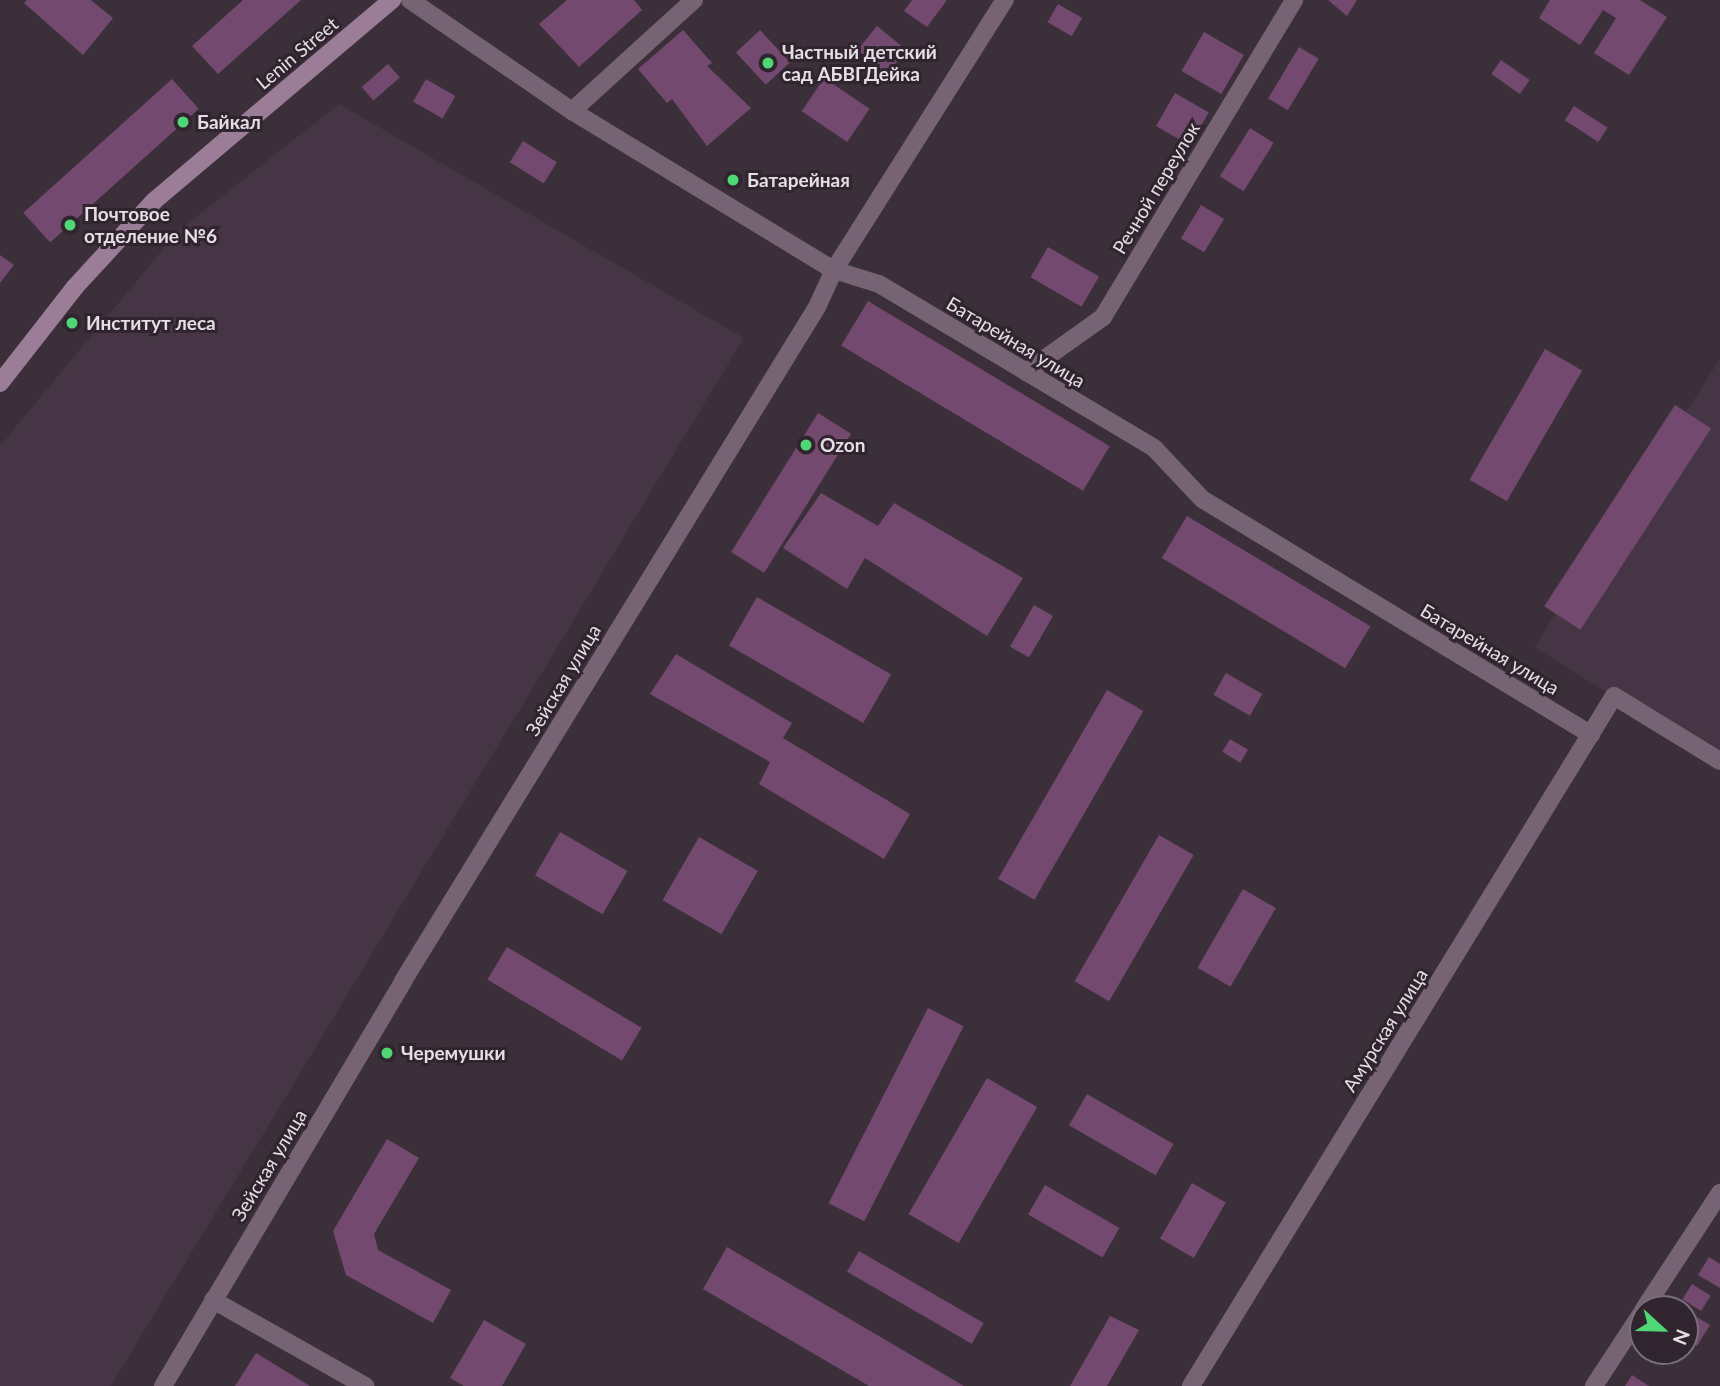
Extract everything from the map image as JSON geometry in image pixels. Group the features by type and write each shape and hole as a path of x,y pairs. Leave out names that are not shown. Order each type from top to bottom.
{"main road":[{"name":"Lenin Street","path":"0,383 75,287 154,201 392,0"}],"street":[{"name":"Батарейная улица","path":"410,0 572,111 834,270 879,284 1154,449 1202,499 1591,735"},
{"path":"572,111 694,0"},
{"name":"Зейская улица","path":"163,1386 817,307 834,270 1005,0"},
{"name":"Речной переулок","path":"1026,372 1103,317 1294,0"},
{"name":"Амурская улица","path":"1191,1386 1614,696 1720,761"},
{"path":"1654,1295 1720,1193"},
{"path":"213,1300 365,1386"},
{"path":"1594,1386 1629,1333"}],"shaded area":[{"path":"339,104 744,338 111,1386 0,1386 0,446 178,231"},
{"path":"1720,359 1720,763 1534,647"}],"building":[{"path":"27,0 91,0 113,18 83,55 24,3"},
{"path":"243,0 301,0 218,74 192,46"},
{"path":"567,0 634,0 642,10 579,67 539,24"},
{"path":"912,0 947,0 927,27 904,11"},
{"path":"1328,0 1357,0 1347,16"},
{"path":"1550,0 1640,0 1667,17 1629,75 1594,53 1616,18 1603,10 1580,45 1539,18"},
{"path":"1058,4 1082,18 1072,36 1048,22"},
{"path":"877,26 907,50 887,74 857,50"},
{"path":"683,30 712,63 707,66 751,108 707,146 672,99 667,103 638,69"},
{"path":"760,30 790,62 766,85 736,53"},
{"path":"1204,32 1244,55 1221,94 1182,71"},
{"path":"1299,47 1319,59 1288,110 1268,98"},
{"path":"1501,60 1530,80 1520,94 1491,74"},
{"path":"388,64 400,78 373,101 362,87"},
{"path":"824,78 870,109 847,142 802,111"},
{"path":"172,79 199,109 50,243 23,213"},
{"path":"426,79 455,96 442,119 413,102"},
{"path":"1175,93 1209,112 1190,145 1156,126"},
{"path":"1574,106 1608,128 1598,142 1565,120"},
{"path":"1250,128 1274,143 1244,191 1220,176"},
{"path":"523,141 557,162 544,183 510,162"},
{"path":"1201,205 1224,219 1204,252 1181,238"},
{"path":"1048,247 1099,276 1082,307 1030,277"},
{"path":"0,255 14,265 0,283"},
{"path":"868,301 1110,446 1083,491 841,346"},
{"path":"1545,349 1582,370 1507,501 1470,480"},
{"path":"1675,405 1711,428 1580,630 1544,606"},
{"path":"818,413 851,434 764,573 731,552"},
{"path":"821,493 878,526 894,503 1023,578 987,636 865,558 847,589 783,548"},
{"path":"1187,516 1370,626 1345,668 1162,558"},
{"path":"757,597 891,674 863,723 729,645"},
{"path":"1034,605 1053,616 1029,658 1010,647"},
{"path":"676,654 792,723 783,738 910,814 884,859 759,784 770,762 650,694"},
{"path":"1226,673 1262,694 1250,716 1214,695"},
{"path":"1107,690 1143,711 1034,900 998,879"},
{"path":"1230,739 1248,750 1240,763 1222,752"},
{"path":"560,832 628,871 603,914 535,875"},
{"path":"1159,835 1194,855 1109,1001 1074,981"},
{"path":"699,837 758,871 721,934 662,900"},
{"path":"1243,889 1276,908 1230,987 1198,968"},
{"path":"507,947 642,1028 622,1060 487,980"},
{"path":"928,1008 964,1026 864,1221 829,1203"},
{"path":"987,1078 1037,1107 959,1243 908,1214"},
{"path":"1087,1094 1174,1144 1156,1175 1069,1125"},
{"path":"387,1139 419,1158 374,1234 378,1250 451,1290 433,1323 346,1275 333,1231"},
{"path":"1192,1183 1226,1202 1194,1258 1160,1238"},
{"path":"1045,1185 1119,1228 1102,1257 1028,1214"},
{"path":"727,1247 964,1386 869,1386 703,1289"},
{"path":"859,1251 984,1323 972,1344 847,1272"},
{"path":"1709,1257 1720,1264 1720,1288 1698,1275"},
{"path":"1692,1284 1711,1296 1701,1311 1699,1295 1685,1295"},
{"path":"1110,1316 1139,1330 1107,1386 1070,1386"},
{"path":"1699,1318 1710,1325 1699,1343"},
{"path":"484,1320 526,1344 502,1386 464,1386 450,1378"},
{"path":"256,1353 310,1386 235,1386"},
{"path":"1632,1375 1649,1386 1625,1386"}],"place":[{"name":"Частный детский сад АБВГДейка","path":"768,63"},
{"name":"Байкал","path":"183,122"},
{"name":"Батарейная","path":"733,180"},
{"name":"Почтовое отделение №6","path":"70,225"},
{"name":"Институт леса","path":"72,323"},
{"name":"Ozon","path":"806,445"},
{"name":"Черемушки","path":"387,1053"}]}
